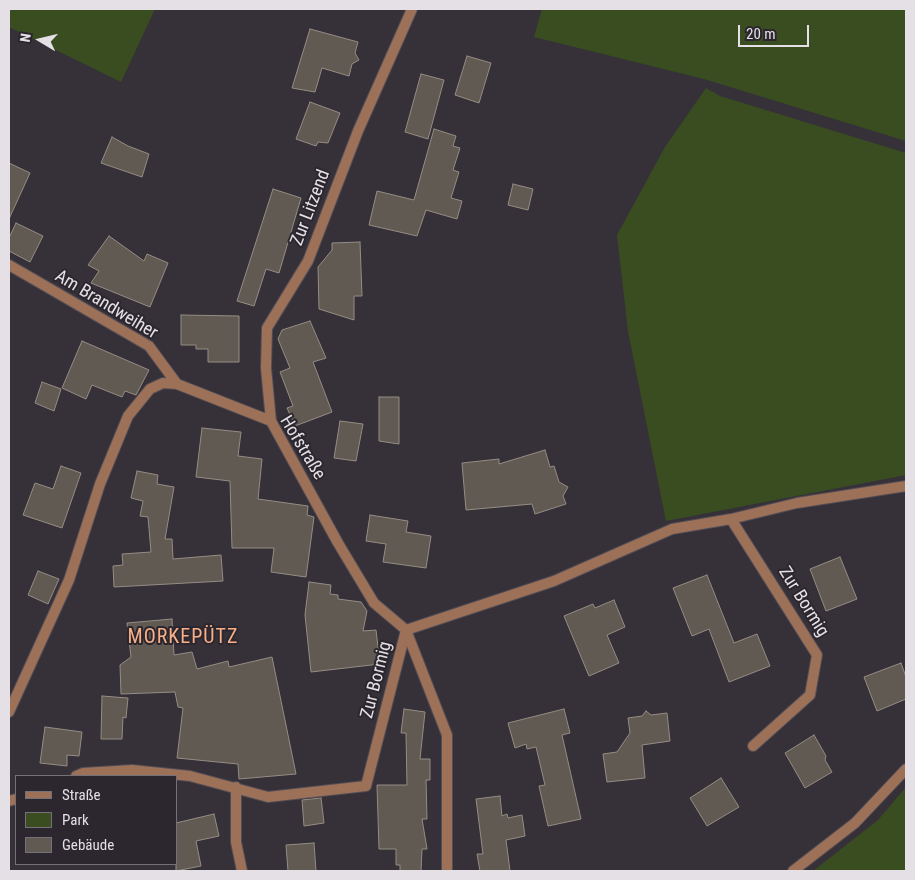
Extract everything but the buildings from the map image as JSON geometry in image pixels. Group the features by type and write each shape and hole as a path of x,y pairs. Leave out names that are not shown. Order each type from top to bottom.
{"street":[{"name":"Zur Litzend","path":"270,421 266,368 268,328 308,261 358,131 412,9"},
{"name":"Am Brandweiher","path":"9,265 149,346 177,384"},
{"path":"9,712 69,580 100,484 128,416 150,389 163,383 177,384"},
{"name":"Hofstraße","path":"177,384 270,421 374,603 406,630 447,735 447,871"},
{"name":"Zur Bormig","path":"79,775 132,770 190,776 268,797 366,786 406,630 554,581 672,529 731,519 797,503 906,486"},
{"name":"Zur Bormig","path":"731,519 817,655 810,695 753,746"},
{"path":"793,871 855,823 906,769"},
{"path":"236,787 236,842 242,871"}],"green space":[{"path":"9,9 155,9 121,82 9,27"},
{"path":"542,9 906,9 906,141 704,79 534,37"},
{"path":"706,88 720,96 906,153 906,475 666,521 628,331 617,235 665,147"},
{"path":"906,787 906,871 813,871 878,820"}],"district":[{"name":"MORKEPÜTZ","path":"183,638"}]}
